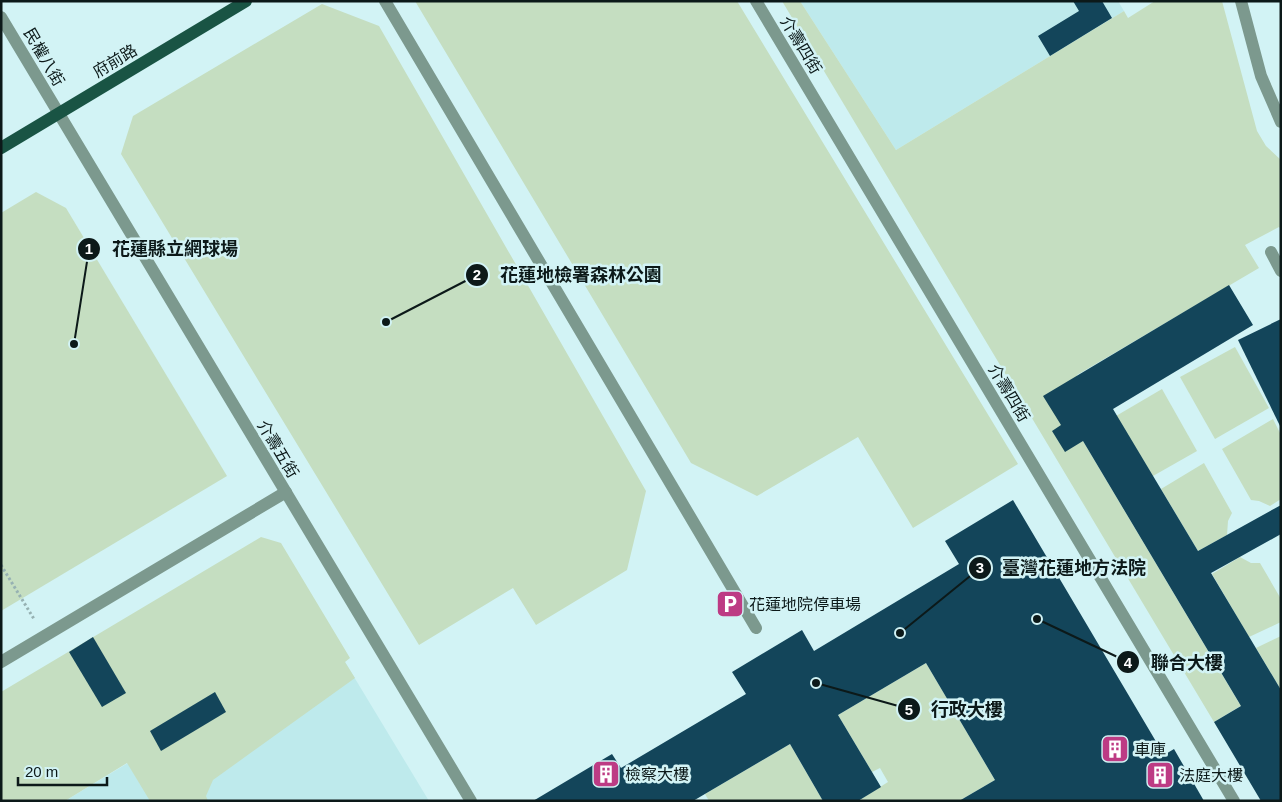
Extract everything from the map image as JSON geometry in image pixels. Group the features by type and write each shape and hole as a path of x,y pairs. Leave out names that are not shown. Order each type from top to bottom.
{"main road":[{"name":"府前路","path":"1,148 246,1"}],"street":[{"path":"386,1 756,628"},
{"name":"介壽四街","path":"756,1 1234,801"},
{"path":"1241,1 1261,76 1281,122"},
{"name":"民權八街","path":"1,17 58,114"},
{"name":"介壽五街","path":"58,114 471,801"},
{"path":"1271,252 1281,271"},
{"path":"1,662 286,492"}],"path":[{"path":"1,565 45,636"}],"shaded area":[{"path":"800,1 1118,1 1124,11 896,150"},
{"path":"345,662 429,801 65,801 128,763 140,784"}],"green space":[{"path":"415,1 737,1 1018,464 913,528 858,437 757,496 691,463"},
{"path":"782,1 800,1 896,150 1124,11 1128,18 1155,1 1222,1 1257,131 1266,146 1281,160 1281,229 1279,227 1245,245 1259,268 1077,375 1083,441 1239,703 1267,690 1214,722"},
{"path":"322,4 379,26 646,491 627,570 536,625 513,588 419,645 121,154 133,116"},
{"path":"36,192 66,208 227,476 1,611 1,213"},
{"path":"1235,347 1269,408 1215,439 1180,377"},
{"path":"1162,389 1197,451 1153,476 1116,416"},
{"path":"1273,419 1281,435 1281,499 1270,506 1251,500 1222,449"},
{"path":"1204,463 1232,513 1228,521 1227,535 1198,551 1161,489"},
{"path":"261,537 281,543 350,658 345,662 355,678 213,780 206,796 208,801 150,801 127,763 65,801 1,801 1,692"},
{"path":"1240,557 1251,563 1260,563 1281,599 1281,622 1249,637 1212,574"},
{"path":"1281,636 1281,690 1256,648"},
{"path":"926,663 995,780 959,801 858,801 888,782 880,768 872,772 838,715"},
{"path":"790,744 823,801 709,801 705,794"}],"building":[{"path":"1073,1 1102,1 1112,18 1050,56 1038,36 1079,11"},
{"path":"1229,285 1253,325 1113,409 1198,551 1281,505 1281,534 1211,573 1281,690 1281,801 1261,801 1214,722 1241,706 1083,441 1065,452 1052,431 1061,425 1043,396"},
{"path":"1281,319 1281,428 1238,340"},
{"path":"1013,500 1164,755 1174,749 1204,801 959,801 995,780 926,663 838,715 881,787 858,801 823,801 790,744 693,801 533,801 612,754 621,768 746,694 732,672 802,630 814,651 959,564 945,541"},
{"path":"93,637 126,693 102,707 69,652"},
{"path":"215,692 226,712 161,751 150,731"}],"place":[{"name":"花蓮地檢署森林公園","path":"386,322"},
{"name":"花蓮縣立網球場","path":"74,344"},
{"name":"花蓮地院停車場","path":"730,604"},
{"name":"聯合大樓","path":"1037,619"},
{"name":"臺灣花蓮地方法院","path":"900,633"},
{"name":"行政大樓","path":"816,683"},
{"name":"車庫","path":"1115,749"},
{"name":"檢察大樓","path":"606,774"},
{"name":"法庭大樓","path":"1160,775"}]}
